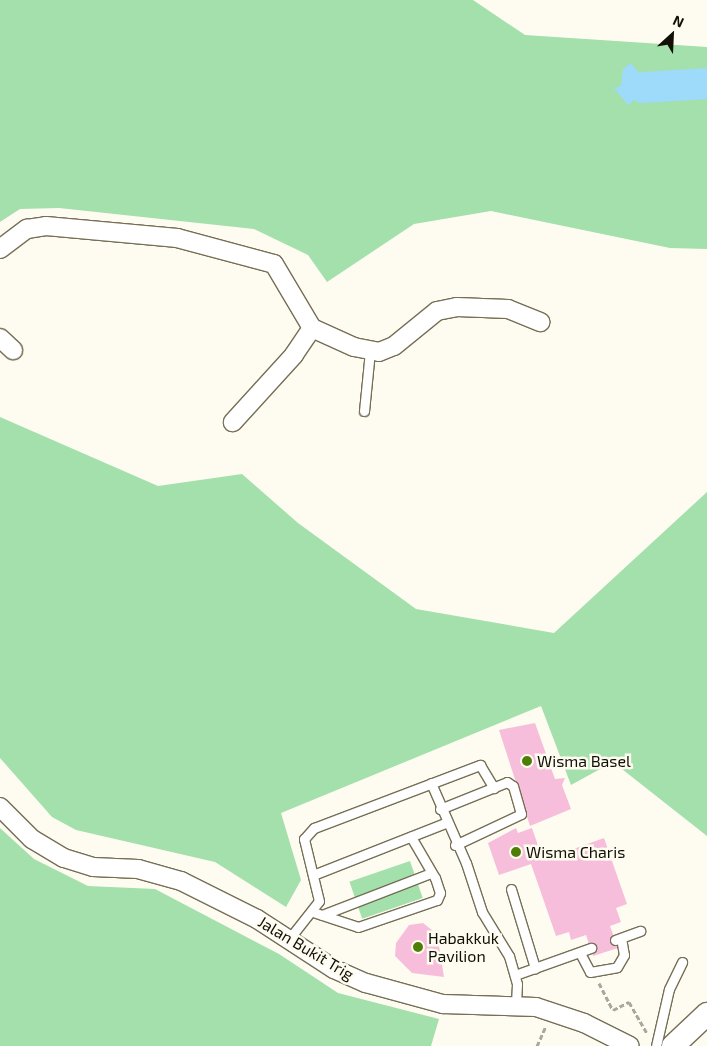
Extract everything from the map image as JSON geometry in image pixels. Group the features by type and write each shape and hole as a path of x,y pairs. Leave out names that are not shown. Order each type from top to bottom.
{"street":[{"path":"0,249 28,230 46,226 177,238 228,249 274,264 312,328 370,351 394,346 420,320 457,307 508,310 541,322"},
{"path":"233,422 294,355 312,328"},
{"path":"0,338 13,350"},
{"name":"Jalan Bukit Trig","path":"0,807 32,839 64,858 93,867 138,869 181,881 289,939 334,969 424,1000 516,1006 560,1014 630,1046"},
{"path":"673,1046 707,1014"}],"lane":[{"path":"364,411 370,351"},
{"path":"317,913 320,891 306,852 308,833 480,765 494,788"},
{"path":"440,809 511,783 521,814 455,845"},
{"path":"431,784 445,823 515,975 516,1006"},
{"path":"314,875 445,823"},
{"path":"317,913 366,926 437,900 440,893 432,873 411,837"},
{"path":"289,939 317,913 432,873"},
{"path":"510,889 535,968"},
{"path":"580,953 586,968 595,973 621,965 624,956 618,939 640,931"},
{"path":"515,975 591,948"},
{"path":"656,1046 669,989 682,962"}],"path":[{"path":"595,973 613,1010 629,1002 640,1022"}],"green space":[{"path":"0,0 473,0 525,35 707,47 707,249 670,248 491,211 414,224 327,282 308,255 254,229 59,208 20,209 0,222"},
{"path":"0,417 158,486 242,474 298,523 416,609 554,633 707,492 707,836 613,762 571,785 541,706 281,813 301,880 286,907 215,862 76,830 52,817 0,758"},
{"path":"0,828 34,859 88,886 155,889 279,954 338,993 439,1019 431,1046 0,1046"},
{"path":"410,861 423,898 362,919 349,882"}],"water":[{"path":"631,63 644,80 640,95 628,105 614,88 621,86 623,69"}],"building":[{"name":"Wisma Basel","path":"535,723 555,779 565,778 562,785 571,809 530,826 499,730"},
{"path":"516,828 518,833 532,828 543,860 604,838 627,904 616,908 621,922 610,926 618,948 593,956 586,935 571,940 569,932 556,936 531,864 499,875 488,843"},
{"name":"Habakkuk Pavilion","path":"423,923 437,934 444,977 412,973 395,956 396,943 409,925"}],"waterway":[{"path":"643,87 707,83"}],"place":[{"name":"Wisma Basel","path":"527,761"},
{"name":"Wisma Charis","path":"516,852"},
{"name":"Habakkuk Pavilion","path":"418,947"}]}
